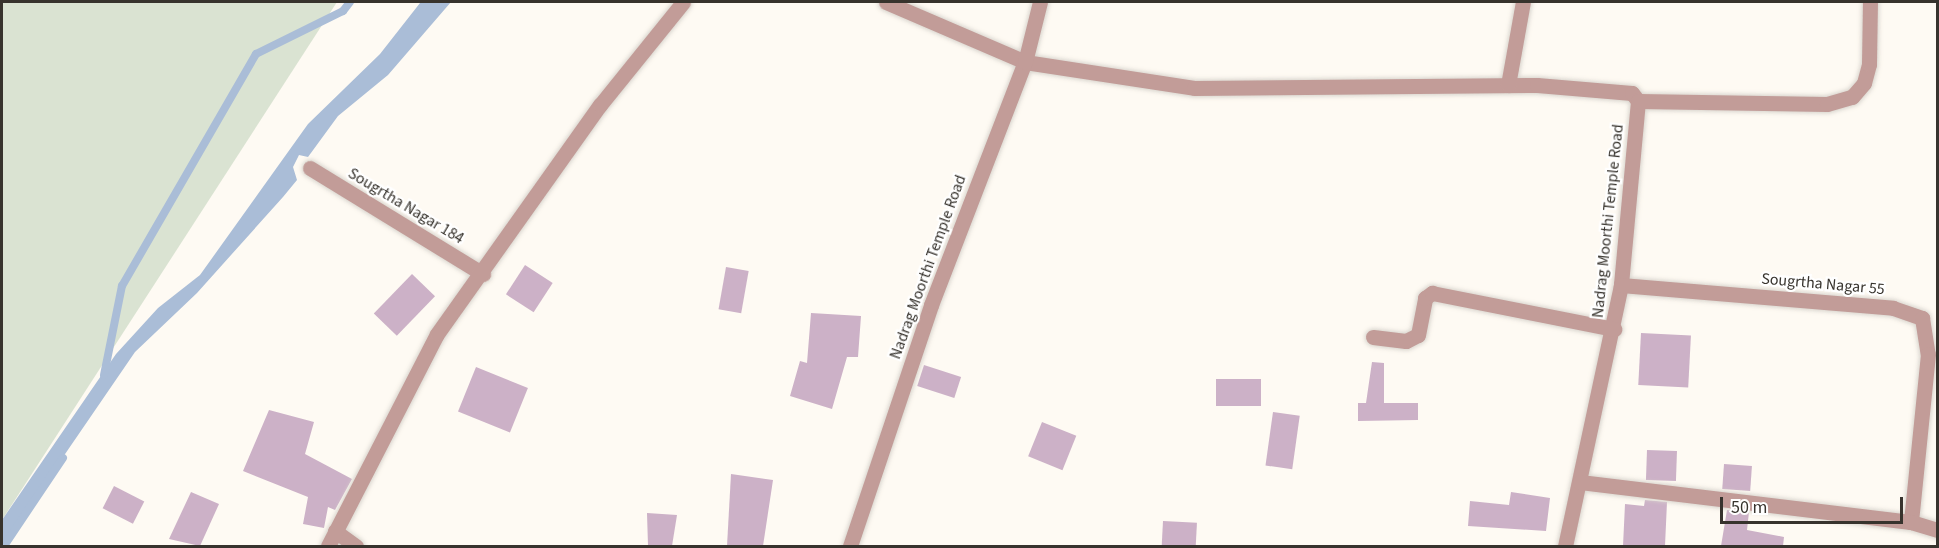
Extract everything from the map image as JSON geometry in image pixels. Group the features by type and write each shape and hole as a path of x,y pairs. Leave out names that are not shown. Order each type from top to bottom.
{"street":[{"path":"328,546 437,334 483,274 600,105 683,2"},
{"path":"886,2 1025,62 1194,88 1508,85 1590,87 1632,93 1638,101 1827,104 1852,97 1864,83 1869,64 1870,2"},
{"name":"Nadrag Moorthi Temple Road","path":"850,546 931,305 1025,62 1040,2"},
{"path":"1508,85 1523,2"},
{"name":"Nadrag Moorthi Temple Road","path":"1565,546 1614,329 1621,285 1638,101"},
{"name":"Sougrtha Nagar 184","path":"310,168 483,274"},
{"name":"Sougrtha Nagar 55","path":"1621,285 1893,308 1922,318 1928,354 1911,522"},
{"path":"1373,337 1406,341 1418,335 1425,298 1431,293 1614,329"},
{"path":"1580,482 1911,522 1938,530"},
{"path":"335,531 356,546"}],"green space":[{"path":"2,2 337,2 2,520"}],"water":[{"path":"451,2 388,75 338,116 308,157 299,155 293,167 297,180 283,197 197,293 135,352 2,546 2,520 116,354 158,308 200,275 308,124 380,54 420,3"}],"building":[{"path":"525,265 553,283 534,312 506,294"},
{"path":"726,267 749,271 741,313 719,309"},
{"path":"412,274 435,296 397,336 374,314"},
{"path":"811,313 861,316 858,357 847,357 832,409 790,396 800,361 807,363"},
{"path":"1641,333 1691,336 1688,388 1638,385"},
{"path":"1372,362 1384,363 1384,403 1418,403 1418,420 1358,421 1358,403 1366,403"},
{"path":"924,365 961,377 954,398 917,386"},
{"path":"476,367 528,388 510,432 458,412"},
{"path":"1216,379 1261,379 1261,406 1216,406"},
{"path":"269,410 314,422 305,454 352,479 335,510 328,507 324,528 303,524 308,497 243,471"},
{"path":"1273,412 1300,416 1292,469 1265,465"},
{"path":"1042,422 1076,436 1062,470 1028,456"},
{"path":"1647,450 1677,451 1676,481 1646,480"},
{"path":"1724,464 1752,466 1750,491 1722,489"},
{"path":"731,474 773,480 763,546 727,546"},
{"path":"114,486 144,501 133,524 103,508"},
{"path":"191,492 219,504 200,546 169,539"},
{"path":"1511,492 1550,498 1546,531 1468,526 1470,501 1509,505"},
{"path":"1645,500 1667,502 1665,546 1623,546 1625,504 1644,506"},
{"path":"1727,510 1749,512 1747,530 1784,537 1783,546 1721,546"},
{"path":"647,513 677,515 672,546 648,546"},
{"path":"1163,521 1197,523 1196,546 1162,546"}],"waterway":[{"path":"104,375 122,286 256,54 343,11 350,2"},
{"path":"4,546 63,458"}]}
